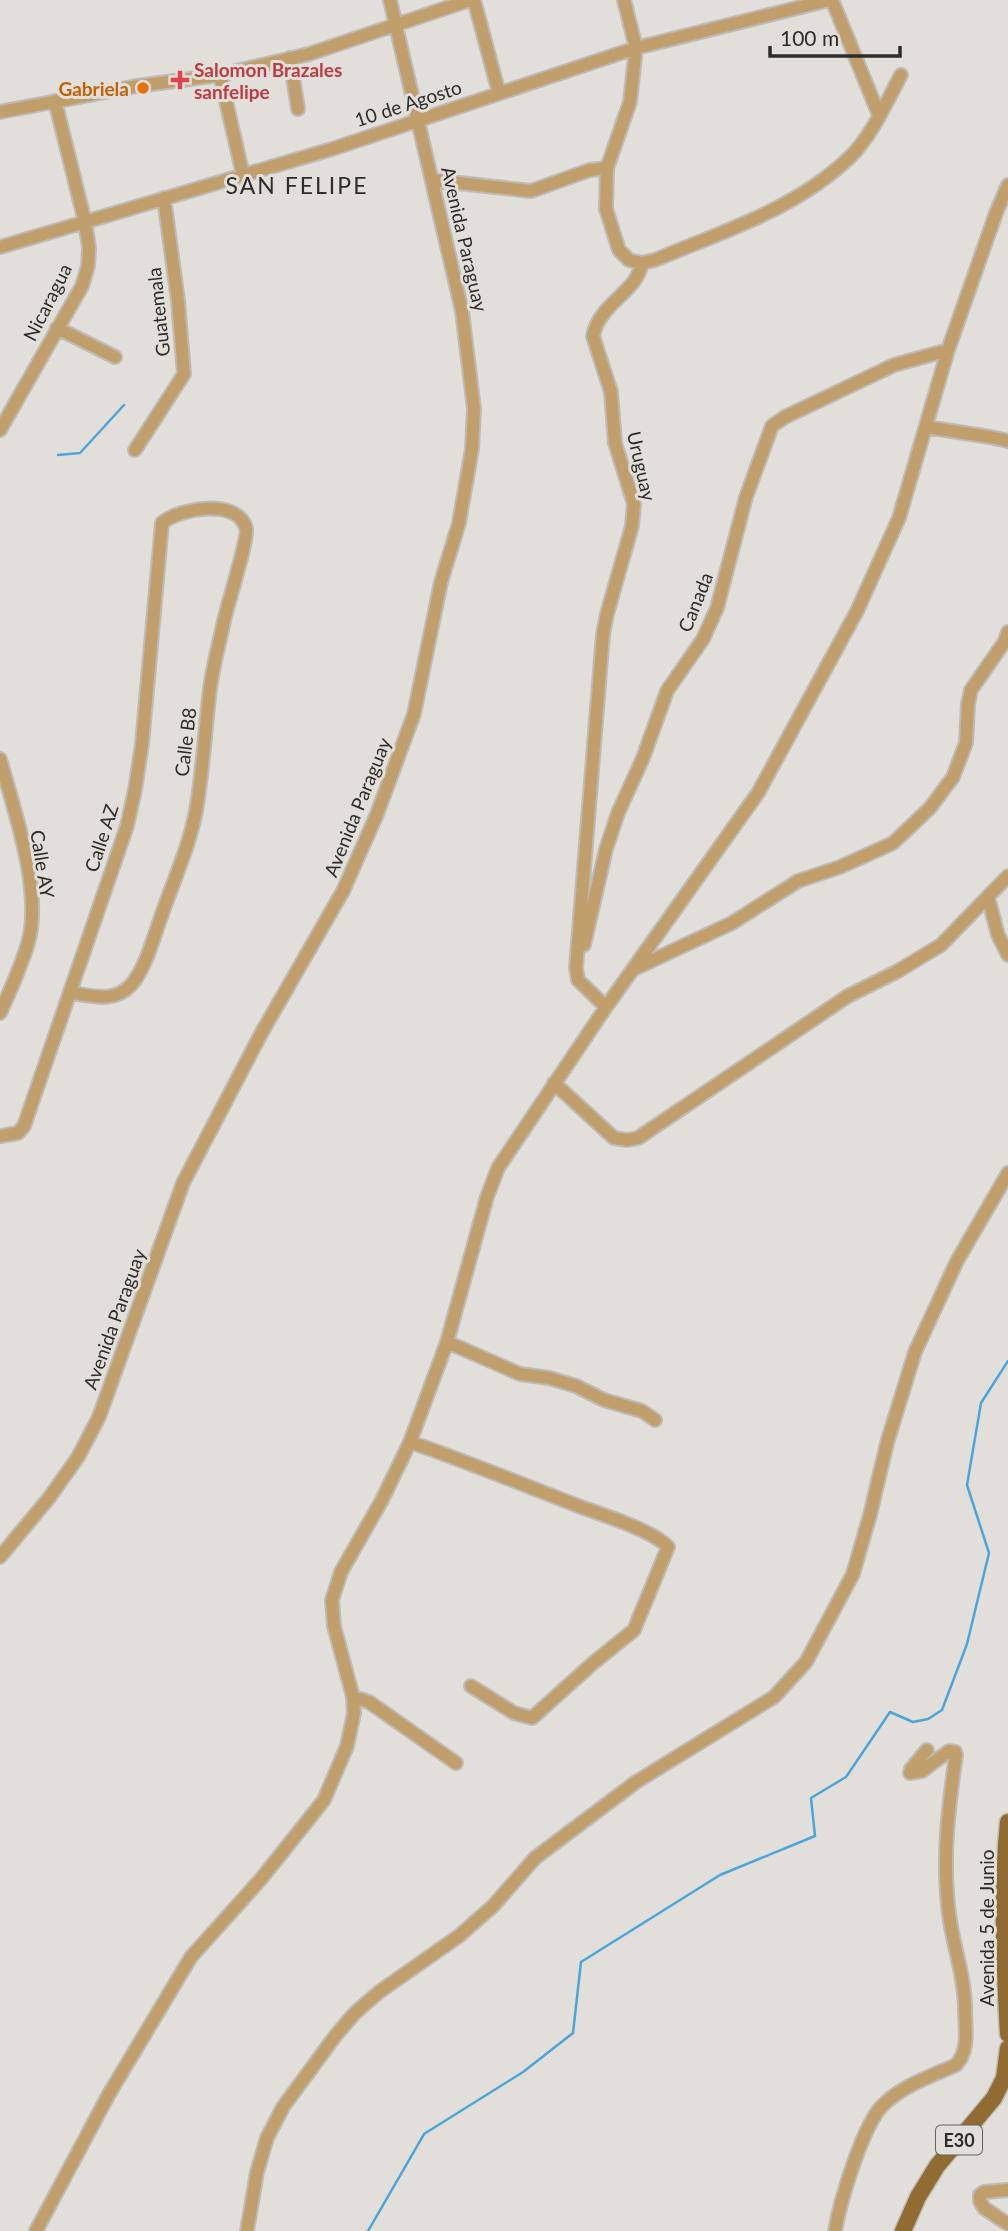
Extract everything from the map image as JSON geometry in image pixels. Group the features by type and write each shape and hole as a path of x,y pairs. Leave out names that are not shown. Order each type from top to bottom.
{"main road":[{"name":"Avenida 5 de Junio","path":"1008,1822 1004,1858 1003,1925 1008,2034"},
{"name":"E30","path":"903,2231 918,2197 937,2166 1006,2082 1008,2048"}],"street":[{"name":"Avenida Paraguay","path":"0,1558 49,1498 78,1457 99,1417 183,1183 262,1032 343,891 377,814 414,714 442,582 459,523 472,449 474,409 462,312 390,0"},
{"path":"0,112 137,86 220,75 290,58 472,0 499,93"},
{"path":"624,0 636,48 630,102 607,168 606,209 619,250 629,260 642,263 655,260 786,205 851,156 880,115 901,75"},
{"path":"831,0 880,115"},
{"name":"10 de Agosto","path":"0,247 419,121 636,48 831,0"},
{"path":"290,58 298,109"},
{"path":"220,75 243,175"},
{"name":"Nicaragua","path":"0,430 82,286 88,266 89,248 85,222 55,101"},
{"path":"432,180 531,191 590,170 607,168"},
{"path":"36,2231 109,2094 191,1957 261,1879 324,1800 349,1736 354,1713 354,1697 334,1626 332,1600 341,1572 382,1500 410,1442 447,1342 487,1197 498,1168 606,1007 758,793 850,624 899,518 948,350 1008,185"},
{"name":"Guatemala","path":"135,450 184,374 178,301 164,198"},
{"name":"Uruguay","path":"576,968 604,634 607,614 632,526 634,504 615,443 611,392 593,336 598,322 610,304 636,281 642,263"},
{"path":"57,328 115,357"},
{"name":"Canada","path":"576,968 588,929 610,832 643,758 665,695 703,639 717,608 746,497 772,426 785,416 894,365 948,350"},
{"path":"926,427 1008,442"},
{"name":"Calle B8","path":"72,993 111,998 119,995 138,976 159,923 195,811 211,685 233,583 247,537 246,528 240,519 228,512 201,508 168,517 162,523"},
{"name":"Calle AZ","path":"0,1136 18,1133 24,1126 72,993 127,826 142,744 162,523"},
{"path":"635,968 732,923 799,881 850,863 893,843 930,808 953,777 966,743 971,690 1005,641 1008,632"},
{"name":"Calle AY","path":"0,760 22,837 31,915 28,943 0,1013"},
{"path":"554,1083 614,1138 638,1138 848,996 898,971 941,945 1008,876"},
{"path":"988,897 998,935 1008,955"},
{"path":"576,968 578,980 606,1007"},
{"path":"247,2231 257,2172 267,2138 283,2107 355,2013 379,1992 459,1936 493,1906 535,1858 636,1782 774,1698 806,1662 853,1574 887,1443 915,1352 957,1261 1008,1173"},
{"path":"447,1342 508,1366 520,1374 549,1378 576,1386 604,1400 642,1411 654,1420"},
{"path":"410,1442 464,1460 630,1526 663,1541 668,1547 634,1630 532,1718 514,1713 471,1686"},
{"path":"354,1697 369,1702 456,1763"},
{"path":"835,2231 864,2134 881,2106 898,2093 956,2065 963,2058 965,2001 949,1916 945,1868 946,1828 956,1755 950,1751 922,1771 910,1773 926,1750"},
{"path":"1008,2190 984,2192 980,2201 984,2208 1008,2224"}],"waterway":[{"path":"58,455 80,453 124,405"},
{"path":"368,2231 424,2134 523,2072 573,2033 581,1962 720,1875 815,1836 811,1798 846,1777 890,1712 913,1722 928,1719 942,1710 967,1644 989,1553 967,1485 981,1403 1008,1361"}],"place":[{"name":"Salomon Brazales sanfelipe","path":"180,80"},
{"name":"Gabriela","path":"143,88"}],"district":[{"name":"SAN FELIPE","path":"297,185"}]}
